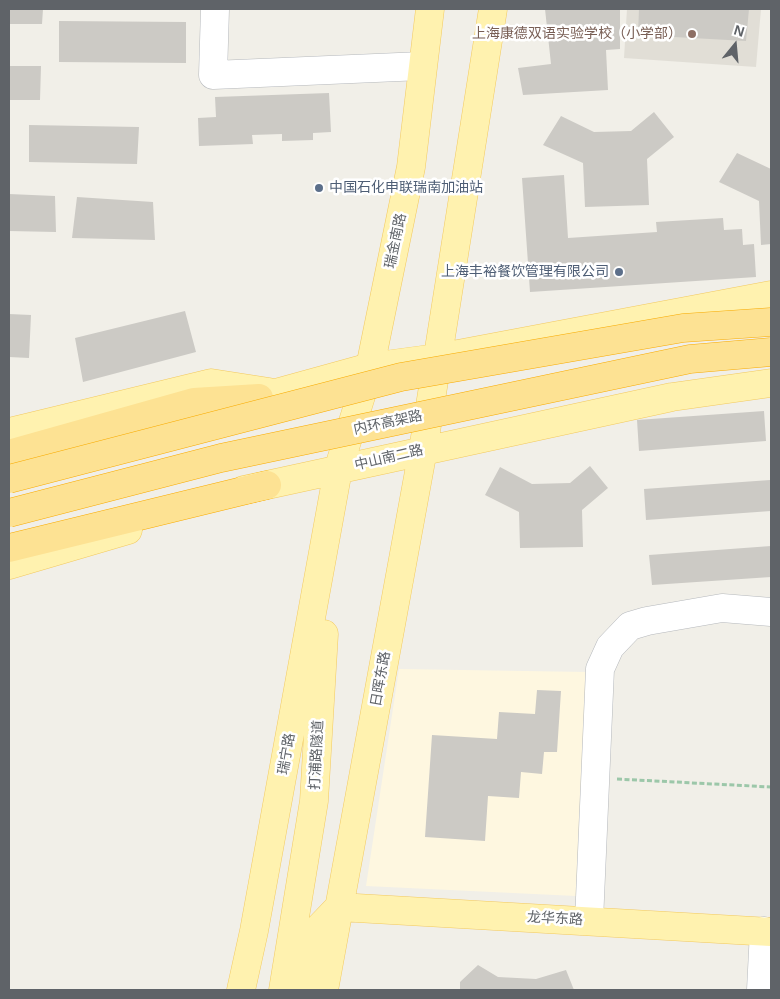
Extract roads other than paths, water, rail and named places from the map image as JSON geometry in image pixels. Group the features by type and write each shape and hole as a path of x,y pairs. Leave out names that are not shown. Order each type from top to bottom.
{"highway":[{"path":"9,479 401,377 683,328 771,322"},
{"name":"内环高架路","path":"9,513 222,458 651,367 690,359 771,352"},
{"path":"9,454 194,402 268,396"},
{"path":"10,550 267,484"}],"main road":[{"name":"瑞金南路","path":"338,470 370,367 411,167 430,9"},
{"path":"423,450 493,9"},
{"path":"9,470 370,367 437,358 771,295"},
{"path":"9,432 211,383 268,396"},
{"name":"中山南二路","path":"267,484 672,397 771,383"},
{"name":"日晖东路","path":"324,990 423,450"},
{"path":"331,518 338,470"},
{"name":"瑞宁路","path":"241,990 254,931 331,518"},
{"name":"打浦路隧道","path":"283,990 314,801 331,518"},
{"path":"304,990 315,932 339,907"},
{"name":"龙华东路","path":"339,907 768,931"}],"street":[{"path":"215,9 212,75 422,66"},
{"path":"589,921 600,669 610,647 630,626 647,621 722,608 771,612"},
{"path":"761,990 768,931"}],"place":[{"name":"上海康德双语实验学校（小学部）","path":"692,34"},
{"name":"中国石化申联瑞南加油站","path":"319,188"},
{"name":"上海丰裕餐饮管理有限公司","path":"619,272"}]}
